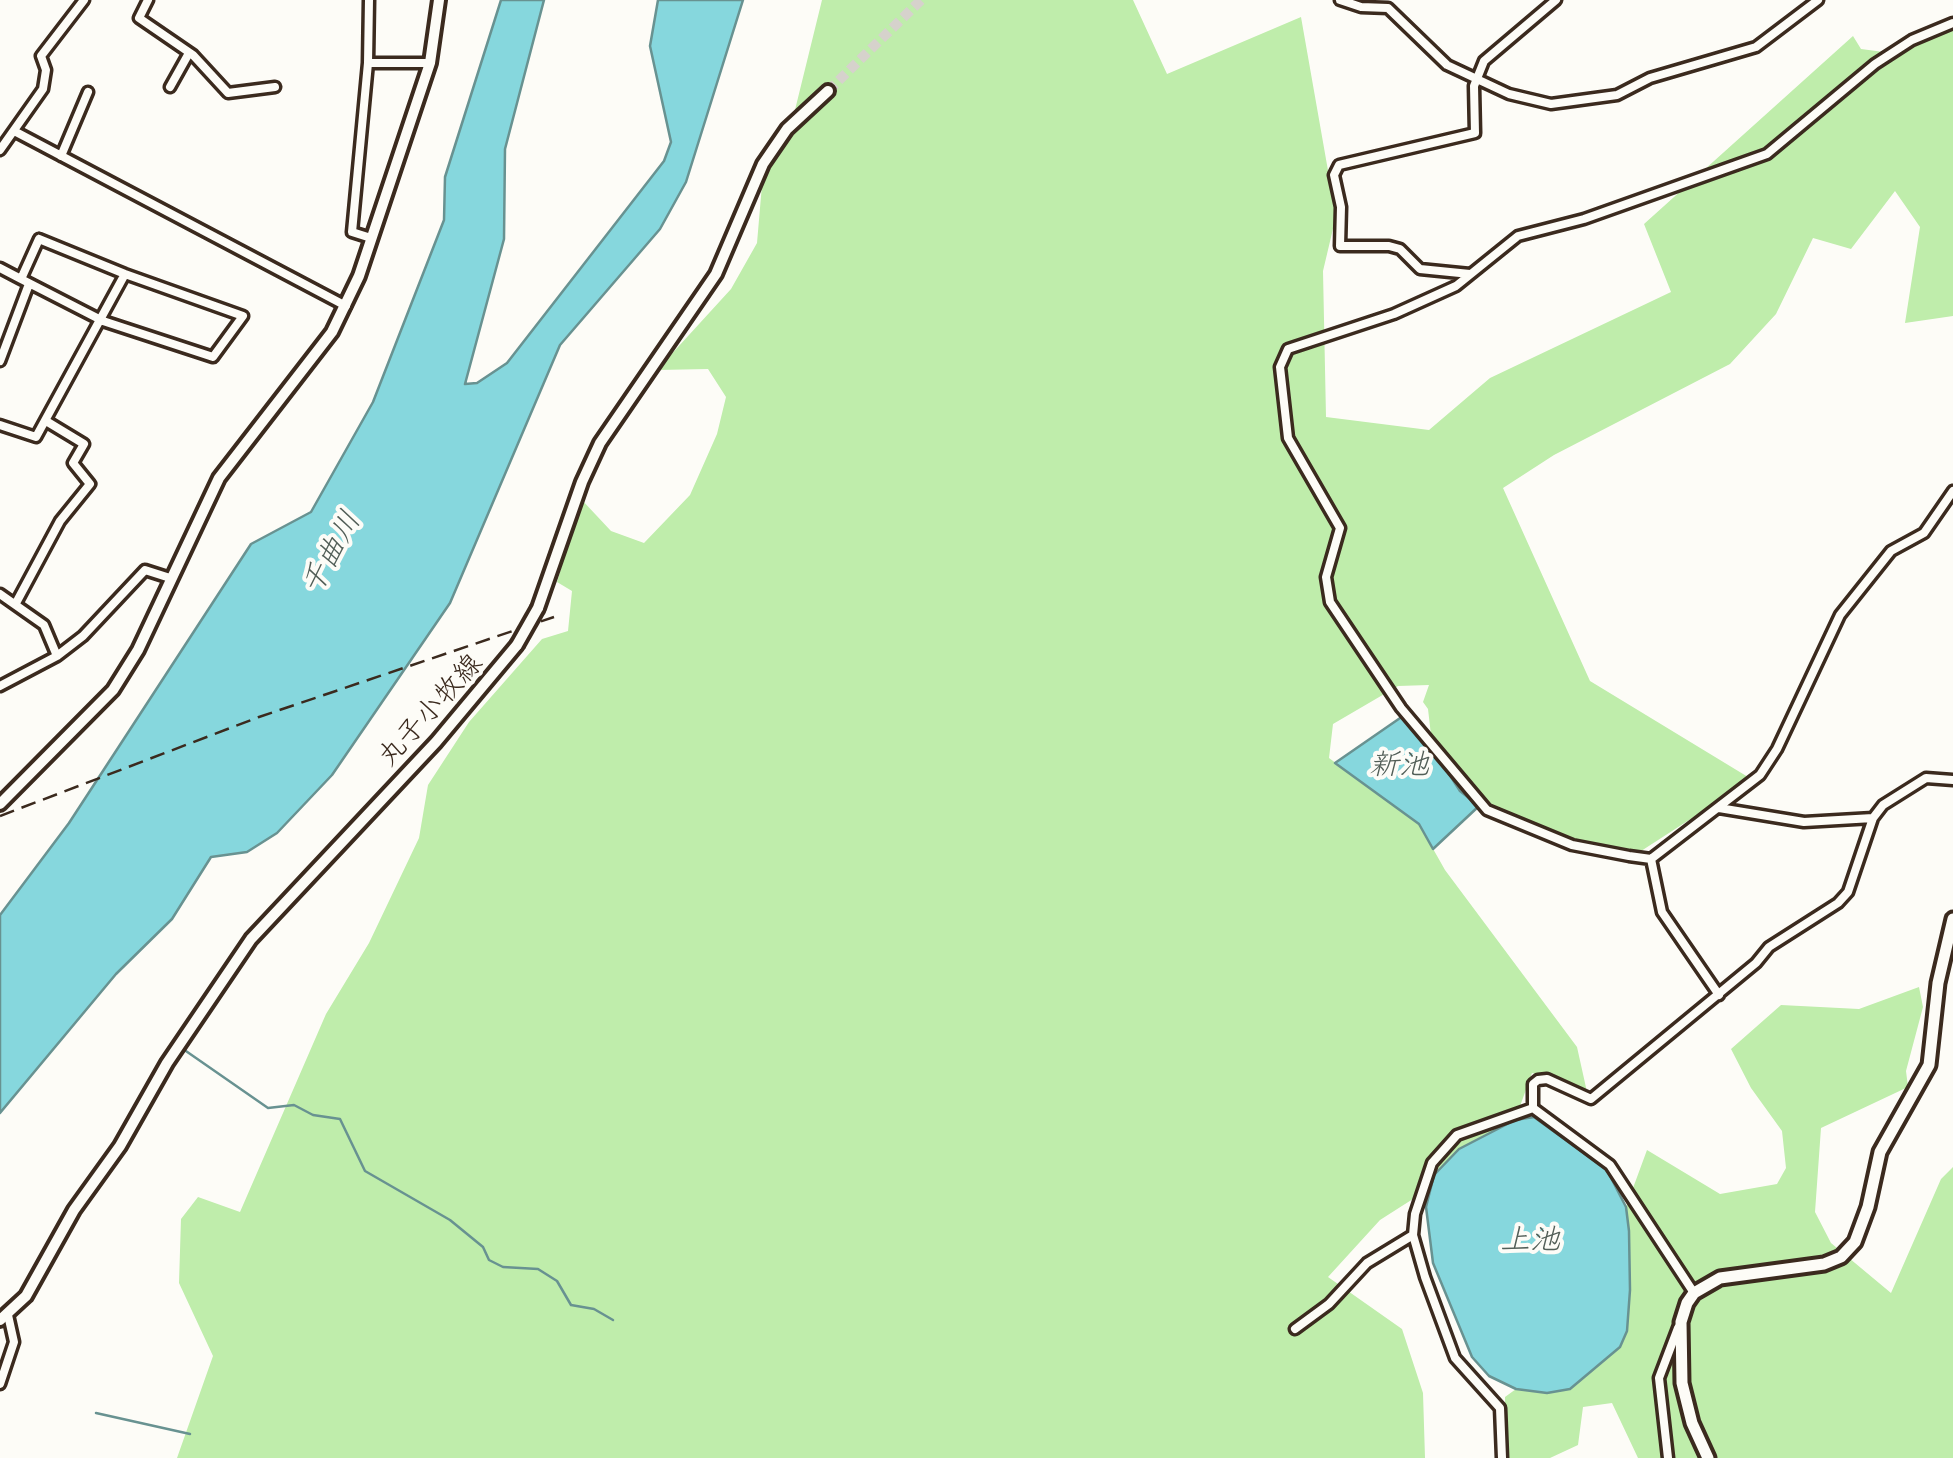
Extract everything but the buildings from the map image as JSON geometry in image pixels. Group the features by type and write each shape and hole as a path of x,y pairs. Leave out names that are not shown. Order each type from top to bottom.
{"main road":[{"path":"1708,1458 1692,1424 1682,1382 1681,1322 1694,1292 1720,1278 1824,1264 1841,1257 1854,1242 1868,1207 1880,1152 1928,1065 1939,973 1953,918"}],"street":[{"path":"0,150 43,89 46,70 41,56 84,0"},
{"path":"148,0 139,18 189,53 228,94 274,87"},
{"path":"368,0 368,63 352,232 372,238"},
{"path":"0,804 113,690 138,650 218,478 317,356 346,306 430,63 439,0"},
{"path":"1340,0 1361,7 1388,8 1438,57 1476,80 1550,104 1617,94 1650,78 1756,47 1818,0"},
{"path":"1470,274 1420,269 1400,249 1389,246 1340,246 1341,207 1334,175 1339,165 1475,133 1476,80 1484,62 1556,0"},
{"path":"1953,23 1912,40 1875,64 1767,154 1584,219 1518,236 1441,294 1288,349 1280,367 1288,438 1340,528 1326,577 1330,602 1400,708 1487,810 1572,845 1651,858 1760,775 1777,749 1823,644 1840,615 1891,551 1924,534 1953,491"},
{"path":"170,88 189,53"},
{"path":"368,63 430,63"},
{"name":"丸子小牧線","path":"4,1318 26,1296 74,1210 251,940 436,742 518,645 538,608 582,482 600,443 716,274 764,164 787,129 828,91"},
{"path":"61,156 88,92"},
{"path":"16,132 346,306"},
{"path":"0,268 25,281 103,321 214,357 243,316 40,239 25,281 0,361"},
{"path":"0,425 36,437 103,321 125,274"},
{"path":"16,603 60,521 90,484 73,463 84,444 46,421"},
{"path":"0,686 57,656 83,636 145,570 170,578"},
{"path":"0,594 44,625 57,656"},
{"path":"1533,1108 1533,1084 1538,1080 1547,1079 1591,1099 1719,994 1768,948 1848,892 1873,818 1890,798 1926,778 1953,780"},
{"path":"1719,808 1804,822 1873,818"},
{"path":"1651,858 1662,912 1719,994"},
{"path":"1533,1108 1610,1166 1694,1292"},
{"path":"1502,1458 1500,1408 1455,1358 1414,1234 1417,1198 1442,1149 1470,1127 1533,1108"},
{"path":"1295,1329 1329,1304 1368,1263 1414,1234"},
{"path":"0,1384 14,1342 4,1318"},
{"path":"1668,1458 1658,1378 1681,1322"}],"green space":[{"path":"822,0 1133,0 1167,74 1301,17 1336,216 1323,271 1326,417 1429,430 1490,378 1671,292 1644,224 1853,36 1861,49 1899,54 1953,28 1953,316 1905,323 1920,227 1895,191 1851,249 1813,238 1776,314 1730,364 1554,455 1503,488 1590,681 1748,777 1703,811 1638,853 1573,840 1502,815 1473,793 1431,735 1428,709 1423,702 1429,685 1398,686 1333,724 1329,758 1419,824 1445,870 1577,1047 1587,1092 1532,1073 1515,1120 1459,1149 1434,1175 1427,1190 1380,1220 1328,1277 1402,1329 1423,1393 1425,1458 177,1458 213,1356 179,1283 181,1219 198,1197 240,1212 326,1014 369,943 419,838 428,785 469,722 542,639 568,631 572,591 557,582 581,499 611,531 644,543 690,495 717,434 726,397 708,369 657,370 731,289 757,243 763,173 772,147 794,114"},
{"path":"1919,987 1923,1007 1906,1071 1908,1087 1821,1128 1815,1212 1831,1243 1891,1293 1941,1179 1953,1167 1953,1458 1638,1458 1612,1403 1583,1407 1578,1445 1550,1458 1506,1458 1505,1397 1516,1389 1547,1393 1629,1231 1626,1207 1647,1150 1720,1194 1777,1184 1786,1168 1782,1131 1751,1088 1731,1049 1781,1005 1859,1009"}],"water":[{"name":"千曲川","path":"501,0 544,0 505,149 504,239 465,384 477,383 507,363 664,161 671,142 650,46 658,0 743,0 686,182 660,229 560,345 450,603 332,775 277,833 247,852 211,857 172,919 116,974 0,1113 0,915 69,823 251,544 311,512 373,402 444,220 445,177"},
{"name":"新池","path":"1403,716 1426,738 1460,791 1479,806 1433,849 1419,824 1335,763"},
{"name":"上池","path":"1534,1117 1607,1170 1626,1207 1629,1231 1627,1331 1620,1347 1570,1389 1547,1393 1516,1389 1489,1376 1472,1357 1433,1263 1426,1207 1434,1175 1459,1149 1515,1120"}],"waterway":[{"path":"183,1049 268,1108 294,1105 313,1115 340,1119 365,1171 450,1220 483,1247 489,1260 503,1267 538,1269 557,1281 571,1305 594,1309 613,1320"},
{"path":"96,1413 190,1434"}],"tunnel":[{"path":"828,91 921,0"}],"railway":[{"path":"0,816 259,717 554,617"}]}
